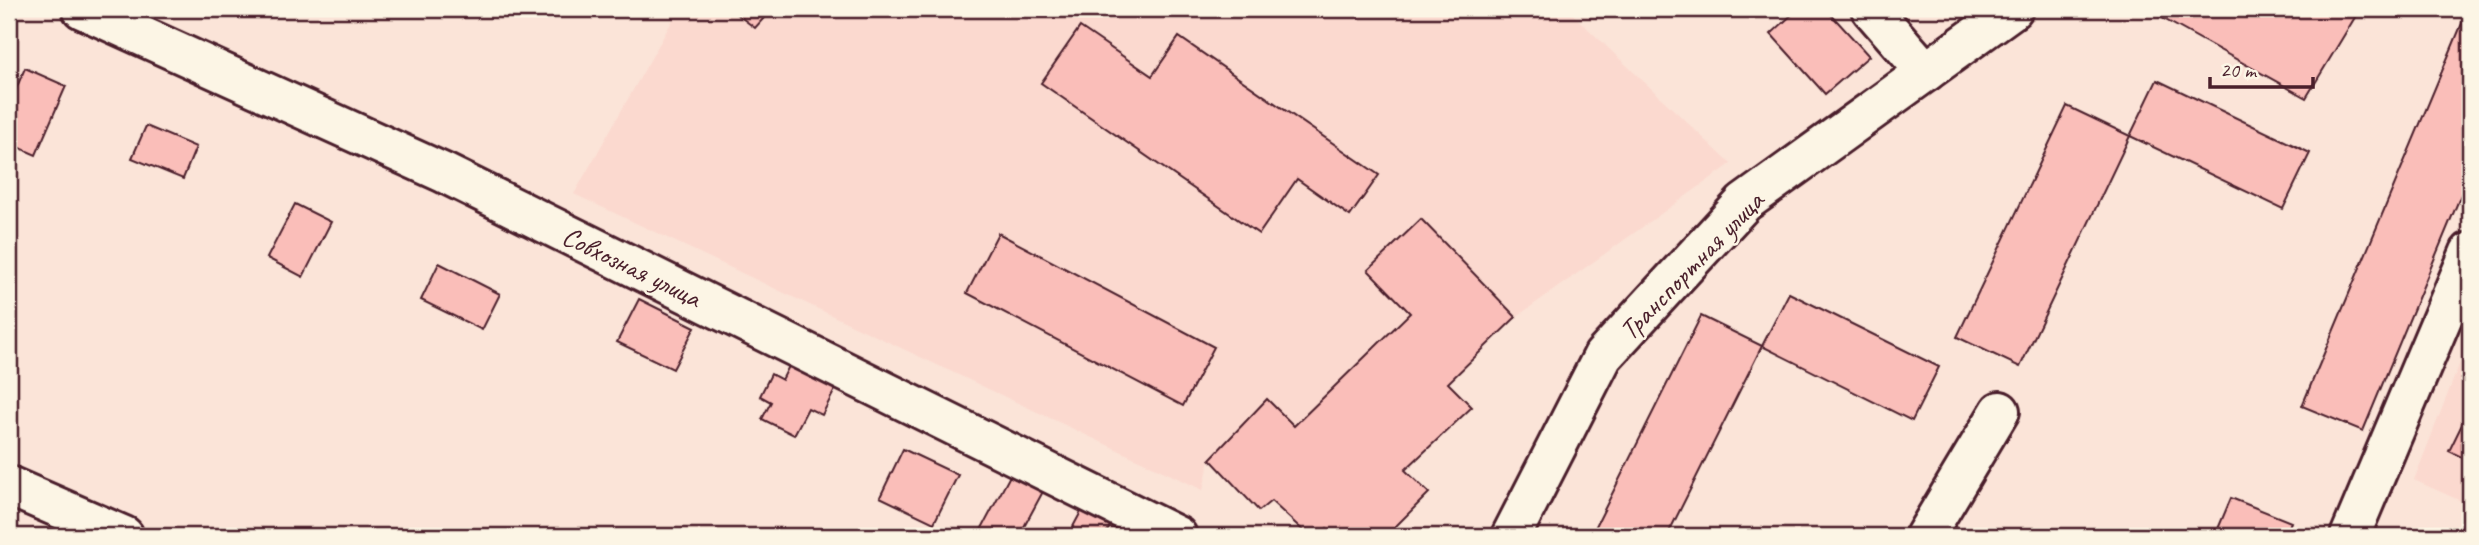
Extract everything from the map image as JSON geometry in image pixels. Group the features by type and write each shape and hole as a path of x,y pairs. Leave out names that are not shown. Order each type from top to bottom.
{"street":[{"name":"Совхозная улица","path":"82,9 444,173 1177,536"},
{"path":"1871,9 1926,72"},
{"name":"Транспортная улица","path":"1510,536 1603,356 1744,203 2013,9"},
{"path":"2350,536 2470,252"},
{"path":"1925,536 2000,411"},
{"path":"9,486 124,536"}],"shaded area":[{"path":"679,9 1567,9 1731,164 1516,317 1420,219 1368,270 1410,313 1294,426 1210,459 1203,490 574,194"},
{"path":"2470,337 2470,505 2414,480"}],"building":[{"path":"730,9 772,9 755,28"},
{"path":"1798,9 1826,9 1869,56 1825,94 1771,34"},
{"path":"2156,9 2360,9 2306,98 2153,13"},
{"path":"2468,9 2470,173 2363,431 2302,406"},
{"path":"1080,27 1152,76 1179,37 1379,175 1350,216 1297,179 1259,234 1041,83"},
{"path":"25,68 66,86 36,155 9,143 9,105"},
{"path":"2157,80 2310,153 2283,209 2130,136"},
{"path":"2067,106 2130,136 2020,367 1957,337"},
{"path":"146,126 196,147 183,179 132,158"},
{"path":"295,204 331,222 303,277 267,258"},
{"path":"1421,219 1516,317 1448,383 1472,407 1405,470 1429,493 1386,536 1335,536 1327,528 1318,536 1309,536 1271,501 1259,511 1210,459 1267,399 1294,426 1410,313 1368,270"},
{"path":"998,233 1214,347 1183,406 967,293"},
{"path":"439,263 500,294 482,330 421,300"},
{"path":"1789,293 1939,367 1912,421 1762,346"},
{"path":"639,299 695,327 673,369 617,342"},
{"path":"1701,316 1762,346 1667,536 1591,536"},
{"path":"792,360 838,384 822,415 808,408 794,435 762,419 771,402 760,396 771,374 782,380"},
{"path":"2470,408 2470,461 2449,451"},
{"path":"903,449 958,475 934,523 880,497"},
{"path":"1014,468 1046,486 1019,536 994,536 981,530"},
{"path":"2231,498 2291,522 2285,536 2215,536"},
{"path":"1083,508 1112,522 1105,536 1068,536"}]}
